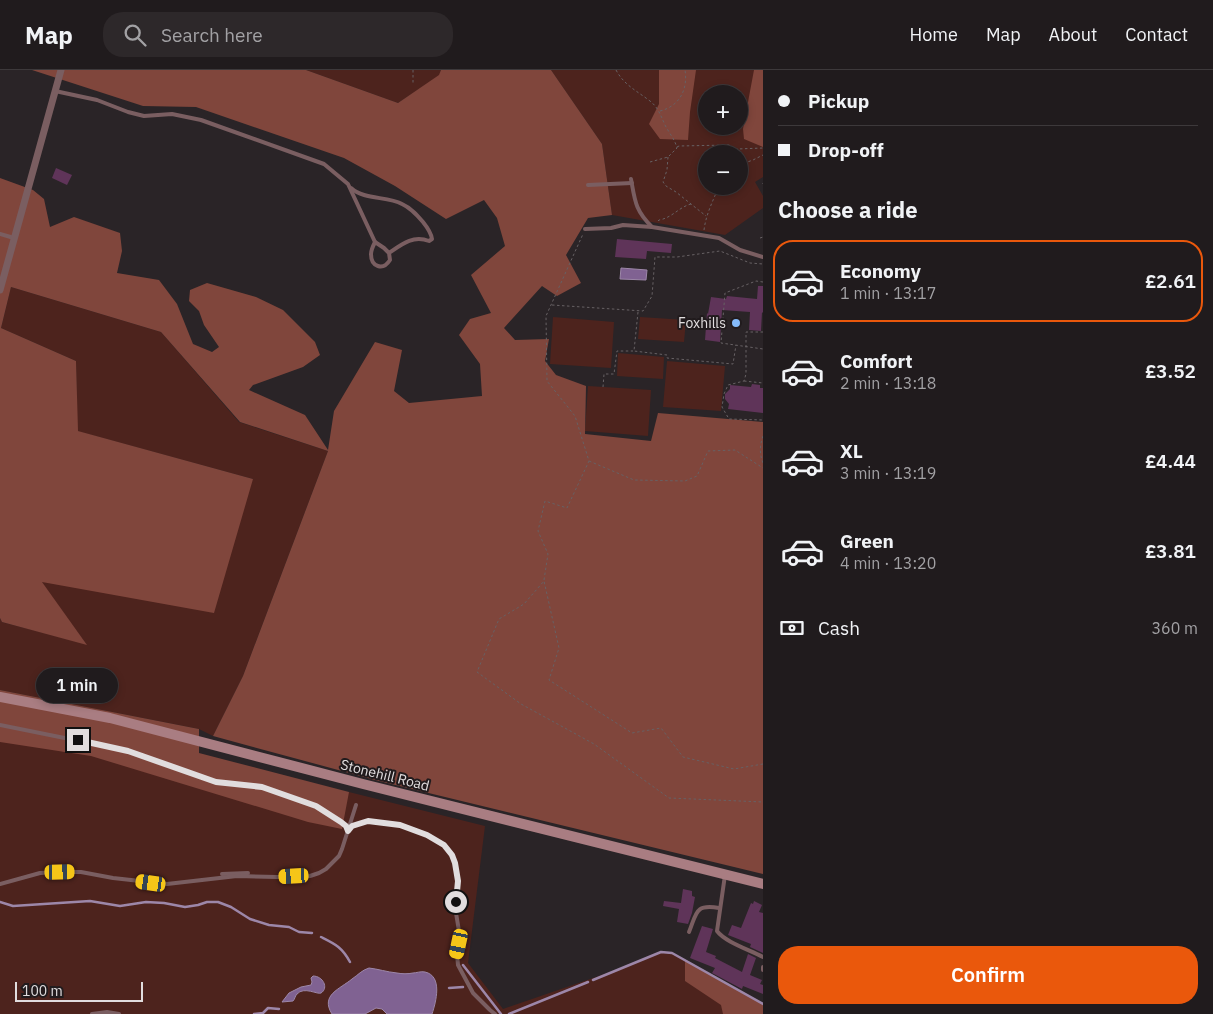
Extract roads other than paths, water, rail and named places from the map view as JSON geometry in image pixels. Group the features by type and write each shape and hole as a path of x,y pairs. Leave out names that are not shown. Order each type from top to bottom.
{"street":[{"path":"0,290 61,70"},
{"name":"Stonehill Road","path":"0,697 110,718 363,784 763,884"}],"lane":[{"path":"55,91 97,100 144,116 172,114 201,120 324,164 355,192 402,204 411,209 431,234 432,239 429,241 418,238 388,253"},
{"path":"588,185 632,181 636,204 645,220 652,227"},
{"path":"348,184 375,242 388,253 390,260 382,268 372,260 372,248 375,242"},
{"path":"586,229 611,228 623,225 652,227 718,238 740,250 763,256"},
{"path":"0,234 14,238"},
{"path":"0,725 128,751 216,782 262,787 316,806 341,822 348,831"},
{"path":"0,884 40,873 60,872 81,872 112,878 167,884 237,876 310,876 319,873 333,863 342,849 356,805"},
{"path":"348,831 352,826 368,821 400,825 427,835 448,849 455,863 458,881 456,902 460,937 457,954 458,965 473,993 494,1014"},
{"path":"222,874 248,872"},
{"path":"725,875 716,931 720,935 763,957"},
{"path":"689,932 695,916 702,907 719,908"},
{"path":"92,1014 107,1012 119,1014"}],"waterway":[{"path":"0,902 13,906 90,901 120,906 146,902 185,907 207,902 218,902 231,907 250,919 269,925 289,927 299,932 312,933"},
{"path":"321,937 338,946 350,962"},
{"path":"593,980 661,952 672,953 763,1004"},
{"path":"463,965 501,1014"},
{"path":"509,1014 588,982"},
{"path":"449,988 463,987"},
{"path":"254,1014 263,1013 268,1008 279,1009"}],"place":[{"name":"Foxhills","path":"736,323"}]}
